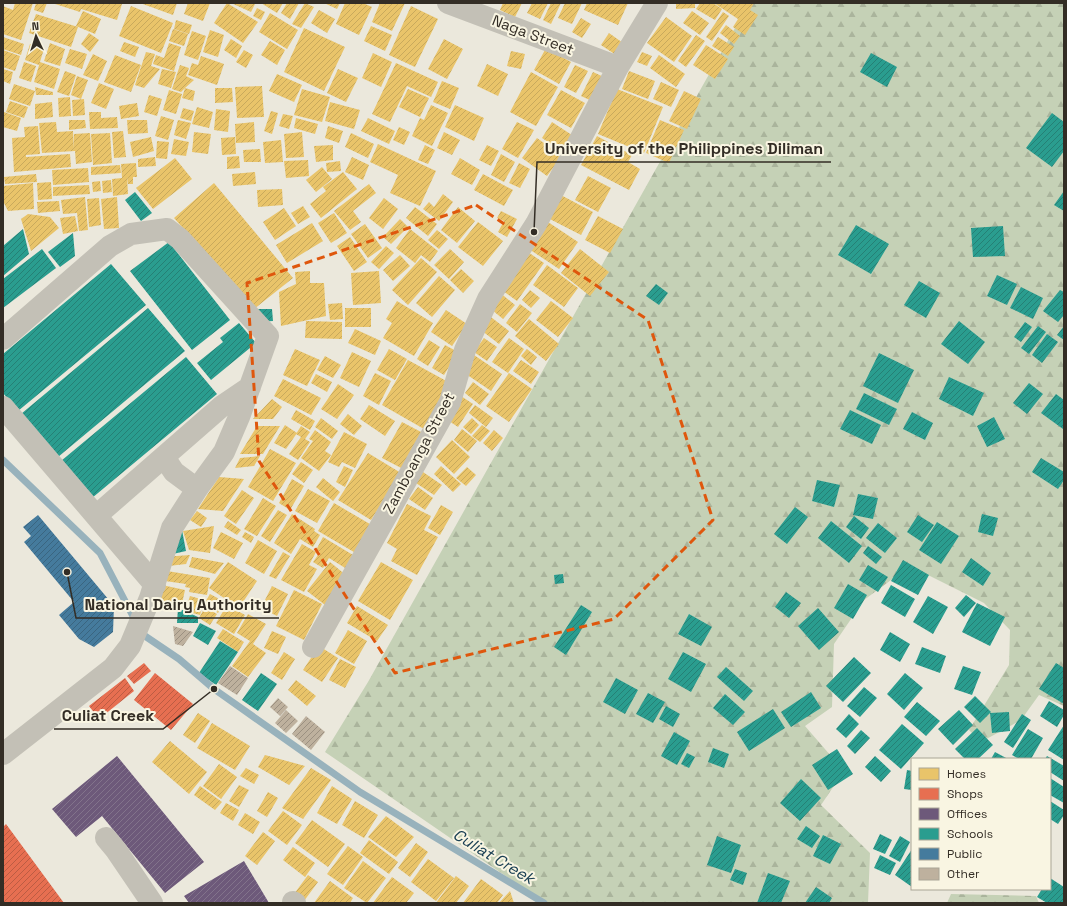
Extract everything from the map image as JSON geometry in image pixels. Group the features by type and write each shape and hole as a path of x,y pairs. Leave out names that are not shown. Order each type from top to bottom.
{"street":[{"name":"Naga Street","path":"448,3 618,67"},
{"name":"Zamboanga Street","path":"313,648 450,402 465,350 488,299 536,224 618,67 657,3"},
{"path":"3,339 110,246 131,234 167,229 180,239 268,336 239,417 224,452 197,489 172,528 152,592 130,646 113,668 3,753"},
{"path":"96,516 222,406 250,387"},
{"path":"3,407 96,516 152,592"},
{"path":"164,457 174,472 197,489"},
{"path":"106,838 116,850 152,903"}],"highlighted area":[{"path":"476,205 648,320 713,520 614,619 395,673 259,461 247,283"}],"green space":[{"path":"749,3 1064,3 1064,706 1039,695 1021,720 981,742 969,730 1009,665 1010,630 984,603 910,566 864,600 834,644 832,707 805,726 844,771 821,805 870,853 868,903 545,903 325,752 368,682"},
{"path":"951,894 1036,896 1039,903 947,903"}],"building: Homes":[{"path":"15,3 33,3 21,40 3,34 3,6 13,10"},
{"path":"36,3 47,3 43,13 34,10"},
{"path":"52,3 122,4 117,20 81,9 80,12"},
{"path":"140,3 177,3 173,15"},
{"path":"188,3 210,3 203,21 184,14"},
{"path":"227,3 258,22 243,43 214,23"},
{"path":"231,3 254,3 255,4 251,12"},
{"path":"261,3 283,3 277,13"},
{"path":"287,3 299,3 290,19 281,13"},
{"path":"305,3 314,7 301,28 292,24"},
{"path":"324,3 340,3 337,9"},
{"path":"345,3 363,3 372,7 359,35 336,24"},
{"path":"380,3 405,3 392,31 372,22"},
{"path":"503,3 522,3 515,17 500,10"},
{"path":"532,3 548,3 540,19 527,13"},
{"path":"551,3 561,3 551,24 543,20"},
{"path":"565,3 582,3 572,24 558,18"},
{"path":"587,3 628,3 618,25 584,10"},
{"path":"676,3 695,3 695,8 676,9"},
{"path":"700,3 713,3 722,9 715,20 696,9"},
{"path":"714,3 754,3 750,10 758,15 745,35 733,27 738,19"},
{"path":"131,6 173,23 161,53 119,36"},
{"path":"411,6 438,19 415,67 389,55"},
{"path":"257,8 265,12 261,20 253,16"},
{"path":"319,10 335,19 327,33 311,23"},
{"path":"83,11 101,19 95,34 76,26"},
{"path":"692,11 709,23 700,35 683,23"},
{"path":"723,12 729,16 712,41 706,37"},
{"path":"270,13 298,30 287,49 259,32"},
{"path":"36,14 78,27 71,47 29,33"},
{"path":"666,17 692,36 674,62 647,43"},
{"path":"581,18 591,24 582,38 572,32"},
{"path":"176,20 192,25 189,34 174,29"},
{"path":"726,25 740,36 734,44 720,33"},
{"path":"371,26 392,35 385,51 364,41"},
{"path":"304,28 345,47 324,91 284,72"},
{"path":"173,29 188,34 184,46 169,41"},
{"path":"210,30 224,35 218,57 203,52"},
{"path":"192,31 206,36 198,60 184,55"},
{"path":"89,33 99,40 90,52 81,44"},
{"path":"609,33 623,43 616,55 601,45"},
{"path":"696,35 705,41 686,67 678,61"},
{"path":"3,37 24,44 21,55 3,49"},
{"path":"718,37 734,47 728,56 712,46"},
{"path":"231,39 242,46 236,58 224,50"},
{"path":"444,39 463,49 447,79 428,69"},
{"path":"270,41 285,50 277,65 261,55"},
{"path":"124,42 139,47 135,57 120,51"},
{"path":"50,43 65,49 60,66 44,61"},
{"path":"169,43 181,47 174,71 153,64 156,55 164,58"},
{"path":"30,44 44,49 39,65 25,60"},
{"path":"706,45 728,59 715,79 693,65"},
{"path":"546,48 571,62 559,84 534,70"},
{"path":"70,49 87,54 82,69 65,63"},
{"path":"3,50 20,56 15,71 3,67"},
{"path":"244,50 253,55 246,68 236,62"},
{"path":"511,51 525,54 521,69 507,66"},
{"path":"146,52 155,54 151,66 160,69 144,88 135,85"},
{"path":"642,52 652,56 647,66 637,62"},
{"path":"373,53 392,62 381,87 362,78"},
{"path":"93,54 107,61 98,81 83,75"},
{"path":"115,55 141,65 131,92 104,82"},
{"path":"659,55 685,74 676,87 650,68"},
{"path":"201,56 224,64 217,85 188,75 192,63 198,65"},
{"path":"24,62 36,66 31,82 19,78"},
{"path":"40,62 60,69 54,89 34,82"},
{"path":"396,63 438,82 431,97 407,86 390,122 372,114"},
{"path":"487,64 508,74 498,96 477,86"},
{"path":"180,65 189,68 186,76 194,80 181,92 172,89"},
{"path":"575,65 588,71 576,93 564,87"},
{"path":"3,69 13,72 10,84 3,81"},
{"path":"162,69 176,72 171,88 158,84"},
{"path":"338,69 358,78 346,102 327,93"},
{"path":"65,71 76,75 69,96 57,92"},
{"path":"629,71 655,81 648,99 622,89"},
{"path":"531,72 558,87 536,126 510,112"},
{"path":"593,72 606,78 594,102 581,96"},
{"path":"277,74 302,85 294,102 269,91"},
{"path":"77,76 88,80 81,99 71,95"},
{"path":"442,81 459,88 450,109 433,102"},
{"path":"661,82 679,90 671,107 653,99"},
{"path":"99,83 114,89 106,109 91,103"},
{"path":"14,84 35,91 30,106 9,99"},
{"path":"262,86 264,117 237,118 235,87"},
{"path":"35,87 53,92 53,95 36,95"},
{"path":"185,88 195,91 193,101 182,98"},
{"path":"215,88 232,88 233,102 215,103"},
{"path":"302,89 330,97 322,122 294,115"},
{"path":"408,89 429,98 420,117 399,107"},
{"path":"617,89 663,107 644,153 598,134"},
{"path":"169,90 182,94 176,114 163,110"},
{"path":"561,90 585,103 571,128 547,115"},
{"path":"684,91 701,99 687,129 669,121"},
{"path":"149,95 162,99 157,116 144,112"},
{"path":"70,97 71,116 59,117 58,98"},
{"path":"84,99 85,115 73,116 72,100"},
{"path":"10,101 28,107 24,118 6,112"},
{"path":"52,102 53,117 35,119 35,104"},
{"path":"330,102 360,110 354,129 325,121"},
{"path":"137,103 139,116 121,119 119,106"},
{"path":"431,105 448,113 432,146 412,136 420,118 424,120"},
{"path":"455,105 484,118 474,141 445,127"},
{"path":"197,107 213,112 209,128 192,124"},
{"path":"183,108 194,111 191,121 180,118"},
{"path":"216,109 230,111 228,132 214,130"},
{"path":"271,111 278,113 272,134 264,131"},
{"path":"4,112 21,118 17,131 3,127"},
{"path":"89,112 101,112 101,118 117,117 118,128 90,129"},
{"path":"283,114 293,116 289,129 279,126"},
{"path":"161,116 174,120 168,140 155,136"},
{"path":"296,118 318,124 315,134 294,128"},
{"path":"368,118 395,131 389,144 361,131"},
{"path":"69,120 85,120 86,128 69,130"},
{"path":"127,120 147,120 148,133 128,134"},
{"path":"178,120 191,123 186,139 174,135"},
{"path":"660,120 684,130 669,163 646,153"},
{"path":"56,122 57,132 73,131 74,149 74,134 90,133 92,162 76,164 75,151 42,153 39,123"},
{"path":"254,122 255,142 236,143 235,124"},
{"path":"517,122 534,130 518,158 502,149"},
{"path":"552,122 575,137 565,153 542,138"},
{"path":"38,126 40,154 26,155 26,157 70,154 71,167 14,172 12,138 25,137 24,127"},
{"path":"328,126 343,131 339,143 325,138"},
{"path":"399,127 410,132 404,145 393,140"},
{"path":"123,131 126,157 114,158 112,132"},
{"path":"194,132 211,134 208,154 192,152"},
{"path":"302,132 304,157 286,158 284,134"},
{"path":"444,132 460,140 452,155 437,148"},
{"path":"110,133 112,163 93,165 91,134"},
{"path":"351,133 374,144 368,158 345,147"},
{"path":"597,136 632,155 628,162 640,169 629,190 581,165"},
{"path":"151,137 154,151 133,157 130,142"},
{"path":"235,137 236,154 222,155 221,138"},
{"path":"537,138 562,156 547,176 522,158"},
{"path":"174,139 189,142 186,156 171,154"},
{"path":"281,140 283,162 265,163 263,142"},
{"path":"157,141 169,142 167,159 156,158"},
{"path":"378,144 436,171 420,206 390,193 398,175 370,162"},
{"path":"333,145 333,160 316,162 314,146"},
{"path":"425,145 435,150 428,164 418,160"},
{"path":"487,145 499,151 491,166 479,160"},
{"path":"260,149 261,162 244,162 243,150"},
{"path":"501,154 515,162 504,182 491,175"},
{"path":"239,156 240,168 227,169 227,157"},
{"path":"155,157 156,166 138,167 138,159"},
{"path":"352,157 369,165 363,180 345,172"},
{"path":"175,158 192,179 153,209 136,188"},
{"path":"460,158 480,170 472,185 451,174"},
{"path":"308,160 309,176 286,178 284,161"},
{"path":"340,161 341,171 327,172 326,163"},
{"path":"136,163 137,177 133,177 133,184 128,184 127,177 128,194 113,196 112,179 122,178 121,164"},
{"path":"519,163 530,169 520,188 509,183"},
{"path":"120,165 121,173 91,175 91,167"},
{"path":"322,167 332,179 316,192 306,180"},
{"path":"88,168 89,182 53,185 52,170"},
{"path":"255,172 256,184 233,186 232,174"},
{"path":"343,172 357,189 321,218 310,204 326,191 323,187"},
{"path":"36,174 37,182 5,184 4,177"},
{"path":"483,174 513,190 504,206 474,190"},
{"path":"588,176 611,188 598,212 575,200"},
{"path":"111,180 112,192 103,193 102,181"},
{"path":"100,181 101,191 93,192 92,182"},
{"path":"51,182 52,199 38,200 37,183"},
{"path":"33,183 34,209 8,211 3,201 3,186"},
{"path":"214,183 293,278 254,309 174,218"},
{"path":"369,184 376,193 353,211 361,222 350,230 334,211"},
{"path":"89,185 90,194 53,196 53,187"},
{"path":"282,189 283,205 258,207 257,190"},
{"path":"557,193 593,212 581,235 544,216"},
{"path":"443,194 453,202 439,221 423,209 429,202 434,207"},
{"path":"85,197 88,230 79,231 77,213 63,214 61,200"},
{"path":"117,197 119,228 104,229 101,199"},
{"path":"99,198 101,225 89,227 87,199"},
{"path":"384,198 398,209 383,229 369,218"},
{"path":"59,201 60,211 38,213 37,202"},
{"path":"303,206 310,217 298,224 291,213"},
{"path":"415,207 437,224 428,236 406,218"},
{"path":"458,207 475,221 457,243 441,230"},
{"path":"284,208 296,226 275,240 263,222"},
{"path":"501,211 517,219 507,237 498,232 504,221 497,218"},
{"path":"334,213 347,233 331,243 318,223"},
{"path":"28,214 50,217 59,228 31,251 21,219"},
{"path":"75,216 78,231 63,234 60,218"},
{"path":"598,216 623,229 610,253 585,240"},
{"path":"400,219 408,227 391,244 383,237"},
{"path":"478,222 503,241 483,266 458,247"},
{"path":"548,222 578,242 559,269 529,249"},
{"path":"312,223 323,241 287,263 276,245"},
{"path":"365,224 382,248 368,258 351,234"},
{"path":"410,229 438,251 430,262 421,255 415,263 396,248"},
{"path":"437,230 448,239 439,249 428,240"},
{"path":"350,237 367,262 354,271 337,246"},
{"path":"386,246 394,253 379,269 371,262"},
{"path":"450,249 464,262 449,279 434,265"},
{"path":"580,249 609,272 590,296 561,273"},
{"path":"525,250 544,263 517,301 499,288"},
{"path":"400,255 410,266 393,281 383,270"},
{"path":"421,258 437,272 408,305 392,290"},
{"path":"547,265 578,288 564,307 533,285"},
{"path":"461,269 474,281 463,293 450,280"},
{"path":"310,271 310,283 324,283 326,316 281,326 279,292 296,284 295,272"},
{"path":"379,271 381,303 353,305 351,273"},
{"path":"439,276 455,290 432,317 416,303"},
{"path":"530,290 540,298 531,308 522,300"},
{"path":"498,291 515,305 503,319 486,305"},
{"path":"397,301 433,323 414,356 383,338 392,323 386,319"},
{"path":"551,301 573,318 558,337 536,320"},
{"path":"342,303 343,319 330,320 328,304"},
{"path":"520,304 532,313 517,332 506,323"},
{"path":"345,308 371,308 371,327 345,327"},
{"path":"446,310 467,324 452,346 431,332"},
{"path":"487,314 509,331 499,344 477,327"},
{"path":"529,319 559,344 546,361 515,336"},
{"path":"306,321 342,322 342,339 305,338"},
{"path":"355,329 381,341 375,355 348,343"},
{"path":"484,338 497,347 487,361 474,352"},
{"path":"509,338 524,349 508,373 492,362"},
{"path":"429,340 440,347 428,366 417,359"},
{"path":"445,345 458,352 444,375 432,368"},
{"path":"295,349 320,360 307,386 283,375"},
{"path":"389,349 407,359 395,380 377,370"},
{"path":"527,349 537,357 531,365 521,356"},
{"path":"352,352 371,361 359,387 340,378"},
{"path":"474,355 502,374 491,391 463,372"},
{"path":"325,356 341,365 333,378 317,370"},
{"path":"408,360 450,383 424,429 382,405"},
{"path":"521,360 539,372 531,384 513,371"},
{"path":"375,373 391,381 379,405 363,396"},
{"path":"509,373 532,389 509,422 486,406"},
{"path":"316,374 332,382 327,392 311,383"},
{"path":"283,379 321,398 311,415 274,396"},
{"path":"473,382 489,394 480,405 465,393"},
{"path":"338,384 354,395 337,419 321,409"},
{"path":"461,396 473,404 458,427 446,419"},
{"path":"272,399 282,407 273,419 253,419"},
{"path":"369,405 395,421 385,436 360,419"},
{"path":"475,405 493,418 486,427 469,413"},
{"path":"296,410 315,421 310,430 291,419"},
{"path":"348,414 362,426 354,435 340,424"},
{"path":"321,418 338,431 332,439 315,427"},
{"path":"472,418 479,425 471,434 463,427"},
{"path":"402,422 423,433 403,469 382,458"},
{"path":"285,425 297,433 286,449 274,443"},
{"path":"482,425 490,431 480,442 472,436"},
{"path":"257,426 280,426 263,454 240,454"},
{"path":"301,426 310,432 305,439 310,442 298,460 289,454 301,437 296,434"},
{"path":"462,429 477,441 468,452 454,440"},
{"path":"315,430 331,442 325,451 331,455 319,471 301,458 313,441 309,439"},
{"path":"494,430 503,438 492,451 483,443"},
{"path":"344,432 367,444 355,468 342,462 339,467 328,462"},
{"path":"452,440 470,457 454,474 436,457"},
{"path":"270,449 296,463 273,501 248,487"},
{"path":"368,453 401,473 371,520 338,500"},
{"path":"260,456 254,466 235,468 240,458"},
{"path":"301,462 313,470 304,483 292,474"},
{"path":"344,466 353,470 345,487 336,482"},
{"path":"441,466 461,484 453,492 434,474"},
{"path":"467,467 476,475 466,486 456,478"},
{"path":"423,472 442,485 434,495 416,483"},
{"path":"219,477 244,479 223,511 198,509"},
{"path":"323,478 340,492 333,501 316,487"},
{"path":"292,479 304,486 290,510 279,503"},
{"path":"418,487 433,498 425,510 409,499"},
{"path":"308,489 330,501 317,523 295,511"},
{"path":"242,490 254,498 236,524 224,516"},
{"path":"263,498 276,506 257,536 244,529"},
{"path":"334,503 375,527 359,555 318,531"},
{"path":"407,504 431,516 424,530 438,537 417,575 391,561 397,549 387,543"},
{"path":"441,505 453,512 440,535 428,528"},
{"path":"278,510 287,515 270,542 261,536"},
{"path":"197,511 207,518 201,527 190,520"},
{"path":"292,514 315,529 314,531 320,535 313,547 300,539 291,554 274,543"},
{"path":"228,521 241,530 237,535 224,527"},
{"path":"214,526 210,553 189,550 183,531"},
{"path":"221,532 243,543 234,559 213,548"},
{"path":"245,532 254,537 251,543 242,537"},
{"path":"323,537 358,558 350,571 329,558 323,568 313,562 320,552 316,550"},
{"path":"258,540 277,551 264,574 245,563"},
{"path":"302,544 316,552 309,565 317,569 304,592 281,580"},
{"path":"283,552 290,556 276,579 269,576"},
{"path":"190,555 186,564 160,567 163,557"},
{"path":"192,557 224,563 215,574 189,567"},
{"path":"228,562 257,581 239,608 209,588"},
{"path":"330,562 347,576 325,605 307,591"},
{"path":"381,562 413,580 390,620 358,601"},
{"path":"167,571 210,578 207,595 189,592 190,588 185,587 186,584 165,581"},
{"path":"162,585 185,590 181,608 158,604"},
{"path":"272,586 288,594 277,616 261,608"},
{"path":"294,590 322,604 304,640 276,626"},
{"path":"210,594 225,602 218,613 204,604"},
{"path":"190,596 204,600 200,615 185,611"},
{"path":"227,605 245,615 234,634 216,623"},
{"path":"357,606 388,625 377,641 347,623"},
{"path":"205,607 217,614 210,625 199,618"},
{"path":"248,614 266,624 253,644 266,653 248,677 232,666 250,641 237,633"},
{"path":"223,629 244,642 238,652 217,638"},
{"path":"348,630 367,641 354,664 335,653"},
{"path":"272,631 286,637 278,654 264,648"},
{"path":"319,646 338,658 322,682 303,670"},
{"path":"284,652 295,659 282,680 271,673"},
{"path":"340,659 356,667 345,688 329,680"},
{"path":"296,680 316,696 307,706 288,690"},
{"path":"198,713 210,721 195,743 183,735"},
{"path":"212,723 250,746 235,770 197,748"},
{"path":"170,741 207,772 189,794 152,762"},
{"path":"265,755 305,766 289,785 258,767"},
{"path":"219,764 237,777 221,799 203,786"},
{"path":"246,768 259,775 254,784 240,776"},
{"path":"311,768 331,780 303,819 282,808"},
{"path":"239,785 249,790 239,807 229,801"},
{"path":"200,786 222,802 215,810 194,795"},
{"path":"332,786 352,799 337,824 317,813"},
{"path":"268,792 278,798 267,817 257,811"},
{"path":"355,801 378,815 364,838 342,825"},
{"path":"226,803 239,810 233,821 220,813"},
{"path":"283,811 302,825 287,845 268,831"},
{"path":"245,813 260,822 253,834 238,825"},
{"path":"386,816 414,837 396,857 368,837"},
{"path":"312,820 345,844 328,867 295,843"},
{"path":"263,832 275,841 257,865 245,856"},
{"path":"369,840 398,862 389,874 360,853"},
{"path":"416,843 428,852 410,877 398,868"},
{"path":"348,846 363,857 343,885 327,874"},
{"path":"293,847 315,863 305,877 283,860"},
{"path":"428,859 454,878 436,901 411,882"},
{"path":"363,861 386,878 367,903 344,888"},
{"path":"308,875 318,882 304,901 294,894"},
{"path":"456,876 469,886 456,903 436,903"},
{"path":"392,877 414,893 406,903 373,903"},
{"path":"481,879 503,895 497,903 463,903"},
{"path":"330,881 353,898 350,903 314,903"},
{"path":"510,891 514,903 499,903"}],"building: Shops":[{"path":"144,663 151,671 134,684 127,676"},
{"path":"155,673 193,704 171,730 134,700"},
{"path":"125,678 134,691 99,719 89,706"},
{"path":"6,824 64,903 3,903 3,827"}],"building: Offices":[{"path":"117,756 204,862 165,893 102,816 76,837 52,809"},
{"path":"244,861 269,903 189,903 184,896"}],"building: Schools":[{"path":"871,53 897,67 887,87 860,72"},
{"path":"1052,113 1064,122 1064,151 1052,167 1026,148"},
{"path":"1064,191 1064,211 1054,205"},
{"path":"135,192 152,213 141,221 125,200"},
{"path":"856,225 889,244 871,274 838,255"},
{"path":"1003,226 1005,256 973,257 971,228"},
{"path":"23,229 29,254 3,276 3,246"},
{"path":"73,233 75,256 60,267 48,252"},
{"path":"169,242 230,320 192,350 130,271"},
{"path":"42,249 56,268 3,308 3,279"},
{"path":"111,264 146,305 18,411 3,393 3,354"},
{"path":"997,275 1017,284 1007,305 987,296"},
{"path":"919,281 940,293 926,318 904,305"},
{"path":"656,284 668,293 659,305 646,296"},
{"path":"1021,287 1043,298 1033,319 1010,308"},
{"path":"1060,290 1064,292 1064,315 1058,322 1043,311"},
{"path":"148,308 185,351 58,457 21,414"},
{"path":"256,309 272,309 273,321 257,322"},
{"path":"959,321 985,342 968,364 941,344"},
{"path":"1025,322 1032,327 1021,342 1014,337"},
{"path":"239,323 256,343 211,380 197,363 223,342 220,338"},
{"path":"1038,326 1046,332 1029,354 1021,348"},
{"path":"1064,326 1064,340 1057,335"},
{"path":"1047,334 1058,342 1042,363 1032,355"},
{"path":"879,353 914,370 898,403 863,386"},
{"path":"186,357 217,394 92,498 61,461"},
{"path":"949,377 984,393 973,416 939,399"},
{"path":"1029,383 1043,394 1027,414 1013,403"},
{"path":"864,393 897,409 889,425 856,409"},
{"path":"1056,394 1064,400 1063,429 1041,413"},
{"path":"850,410 881,425 872,444 840,429"},
{"path":"912,412 933,423 925,440 903,429"},
{"path":"994,417 1005,439 987,447 977,426"},
{"path":"1041,458 1064,472 1064,480 1058,489 1032,472"},
{"path":"817,480 840,485 834,507 812,501"},
{"path":"858,494 878,498 873,519 853,515"},
{"path":"795,507 808,517 787,544 774,534"},
{"path":"982,514 998,518 993,536 978,532"},
{"path":"918,515 934,525 922,542 907,532"},
{"path":"854,516 869,528 861,539 846,527"},
{"path":"831,521 862,546 849,563 818,538"},
{"path":"937,522 959,536 941,564 919,550"},
{"path":"878,523 897,538 885,553 866,538"},
{"path":"182,530 186,551 164,556"},
{"path":"868,546 882,557 876,564 863,553"},
{"path":"971,558 991,573 983,586 962,572"},
{"path":"903,560 929,575 918,595 891,581"},
{"path":"868,565 888,577 878,592 859,580"},
{"path":"563,574 564,583 555,584 554,575"},
{"path":"848,584 867,595 853,619 834,608"},
{"path":"891,585 915,599 905,617 881,603"},
{"path":"786,592 801,603 789,618 775,607"},
{"path":"966,595 976,603 964,617 955,608"},
{"path":"928,596 948,607 933,634 913,622"},
{"path":"977,603 1005,617 990,646 962,632"},
{"path":"581,605 592,612 566,655 554,647"},
{"path":"178,608 198,617 198,623 177,623"},
{"path":"818,608 839,632 819,650 798,626"},
{"path":"689,614 712,627 701,646 678,634"},
{"path":"200,623 216,631 208,645 193,636"},
{"path":"890,632 910,644 900,662 880,650"},
{"path":"220,641 238,652 216,685 199,673"},
{"path":"922,647 946,656 940,673 915,664"},
{"path":"683,652 706,664 691,692 668,679"},
{"path":"854,657 871,673 843,702 826,686"},
{"path":"1056,663 1064,668 1064,704 1039,689"},
{"path":"963,666 981,672 972,695 954,689"},
{"path":"726,667 753,691 744,701 717,677"},
{"path":"261,673 277,684 258,711 242,700"},
{"path":"905,673 923,688 904,710 887,694"},
{"path":"616,678 638,690 625,714 603,702"},
{"path":"864,687 877,698 860,717 847,706"},
{"path":"811,692 821,708 791,727 781,712"},
{"path":"648,693 665,702 653,723 636,714"},
{"path":"725,694 745,712 733,725 713,708"},
{"path":"975,696 991,712 980,723 964,707"},
{"path":"1049,701 1064,710 1064,715 1057,727 1040,716"},
{"path":"917,702 940,721 926,736 904,717"},
{"path":"666,706 680,714 673,727 659,719"},
{"path":"773,709 785,728 749,751 737,732"},
{"path":"959,710 973,725 953,745 938,729"},
{"path":"1009,712 1010,731 992,733 990,713"},
{"path":"849,714 859,724 846,738 836,729"},
{"path":"1022,714 1031,720 1013,748 1004,742"},
{"path":"902,724 924,743 901,769 879,750"},
{"path":"1064,725 1064,760 1048,750"},
{"path":"977,728 993,745 979,758 964,758 955,749"},
{"path":"1028,729 1043,738 1032,758 1017,758 1012,755"},
{"path":"861,730 870,738 855,754 847,746"},
{"path":"674,732 690,741 677,765 661,756"},
{"path":"713,748 729,754 724,768 708,762"},
{"path":"837,749 853,774 828,790 812,765"},
{"path":"995,752 1006,758 992,758"},
{"path":"687,753 695,757 689,768 681,764"},
{"path":"875,756 891,771 881,782 865,767"},
{"path":"1051,758 1064,766 1064,781 1051,773"},
{"path":"907,770 911,771 911,790 904,789"},
{"path":"801,779 821,798 800,821 780,803"},
{"path":"1051,779 1064,787 1064,803 1051,796"},
{"path":"1051,802 1064,810 1064,815 1058,824 1051,820"},
{"path":"806,826 820,836 812,848 797,839"},
{"path":"880,834 892,840 885,854 873,849"},
{"path":"823,835 841,844 830,864 813,856"},
{"path":"717,836 741,845 731,873 707,865"},
{"path":"900,836 910,842 900,862 889,856"},
{"path":"911,851 911,886 895,875"},
{"path":"880,855 896,863 890,875 874,868"},
{"path":"735,869 747,873 743,885 730,880"},
{"path":"768,873 790,881 781,903 757,903"},
{"path":"1051,879 1064,887 1064,903 1047,903 1037,897 1041,890 1051,890"},
{"path":"816,887 832,898 829,903 805,903"}],"building: Public":[{"path":"38,515 114,606 113,632 94,647 79,639 59,615 74,602 24,542 31,536 23,527"}],"building: Other":[{"path":"173,626 193,632 183,646 175,644"},
{"path":"230,666 248,678 237,695 218,683"},
{"path":"278,698 288,707 280,716 270,707"},
{"path":"286,710 298,721 286,733 275,723"},
{"path":"306,716 325,732 311,750 292,734"}],"waterway":[{"name":"Culiat Creek","path":"3,460 100,553 136,622"},
{"name":"Culiat Creek","path":"141,631 142,634 179,659 214,689 360,792 544,903"}],"place":[{"name":"University of the Philippines Diliman","path":"534,232"},
{"name":"National Dairy Authority","path":"67,572"},
{"name":"Culiat Creek","path":"214,689"}]}
